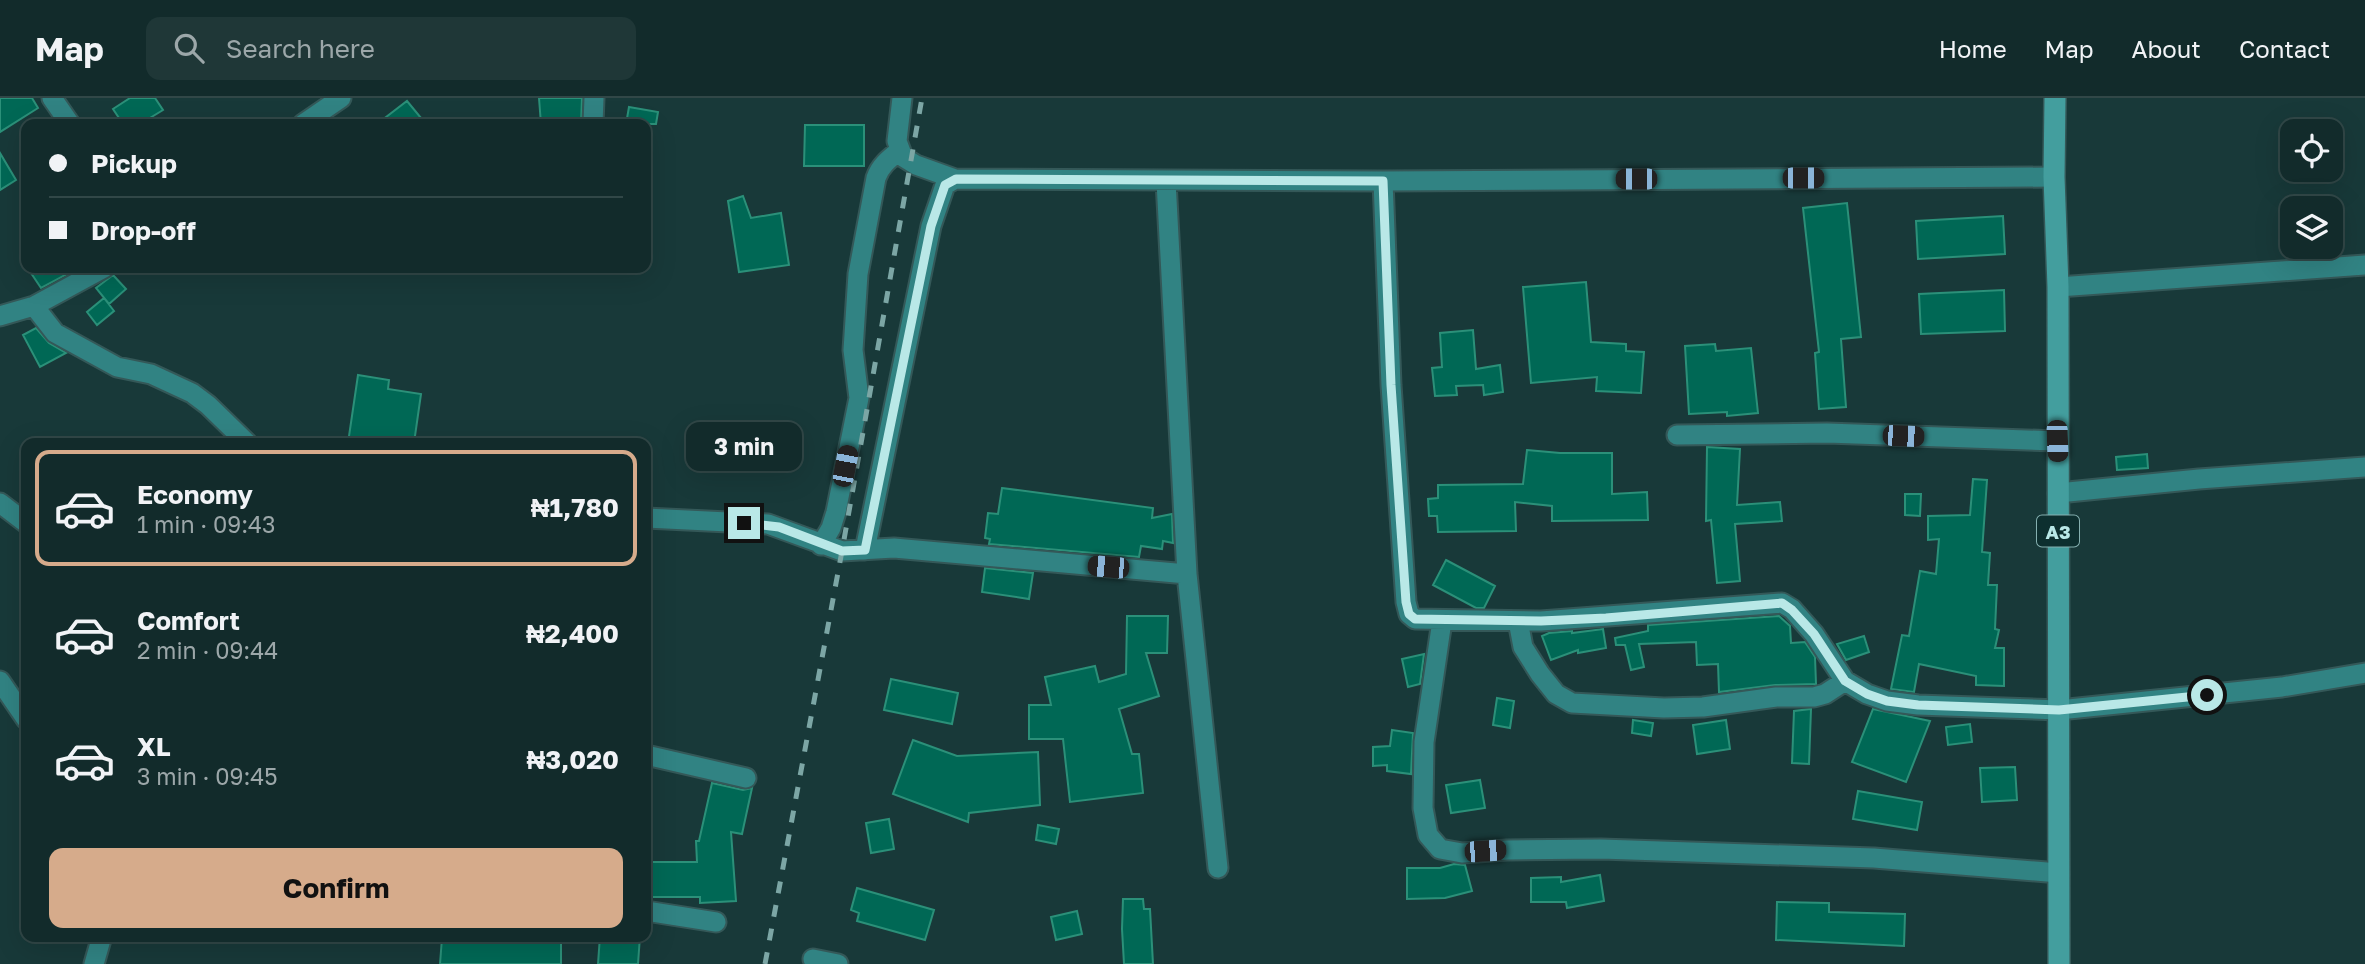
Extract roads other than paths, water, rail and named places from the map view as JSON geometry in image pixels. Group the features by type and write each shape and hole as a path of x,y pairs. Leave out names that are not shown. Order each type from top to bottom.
{"highway":[{"name":"A3","path":"2055,98 2054,177 2058,287 2059,964"}],"street":[{"path":"52,98 67,119"},
{"path":"310,119 341,98"},
{"path":"593,119 594,98"},
{"path":"902,98 897,141 899,151 903,157 916,164 956,179 1383,181 2054,177"},
{"path":"821,545 836,512 859,398 853,350 858,274 876,178 878,171 899,151"},
{"path":"865,550 931,226 945,185 956,179"},
{"path":"1166,181 1187,574 1218,867"},
{"path":"1383,181 1391,385 1406,602 1409,614 1415,619 1518,621 1606,618 1782,603 1814,634 1845,681 1867,694 1887,701 1918,705 2059,710 2282,687 2365,673"},
{"path":"2058,287 2365,265"},
{"path":"0,316 34,306 95,273"},
{"path":"34,306 46,324 65,339 117,367 151,374 192,393 242,438"},
{"path":"1677,435 1827,433 2057,441"},
{"path":"2058,493 2365,467"},
{"path":"0,503 21,519"},
{"path":"651,518 768,524 842,551 894,548 1187,574"},
{"path":"1442,621 1424,741 1423,808 1428,835 1440,849 1462,853 1601,849 1874,858 2059,873"},
{"path":"1518,621 1523,647 1540,674 1556,694 1572,703 1664,708 1703,707 1776,697 1814,697 1825,694 1845,681"},
{"path":"0,681 21,712"},
{"path":"651,756 746,778"},
{"path":"651,912 716,922"},
{"path":"94,964 100,942"},
{"path":"813,959 838,964"}],"railway":[{"path":"765,964 922,98"}]}
